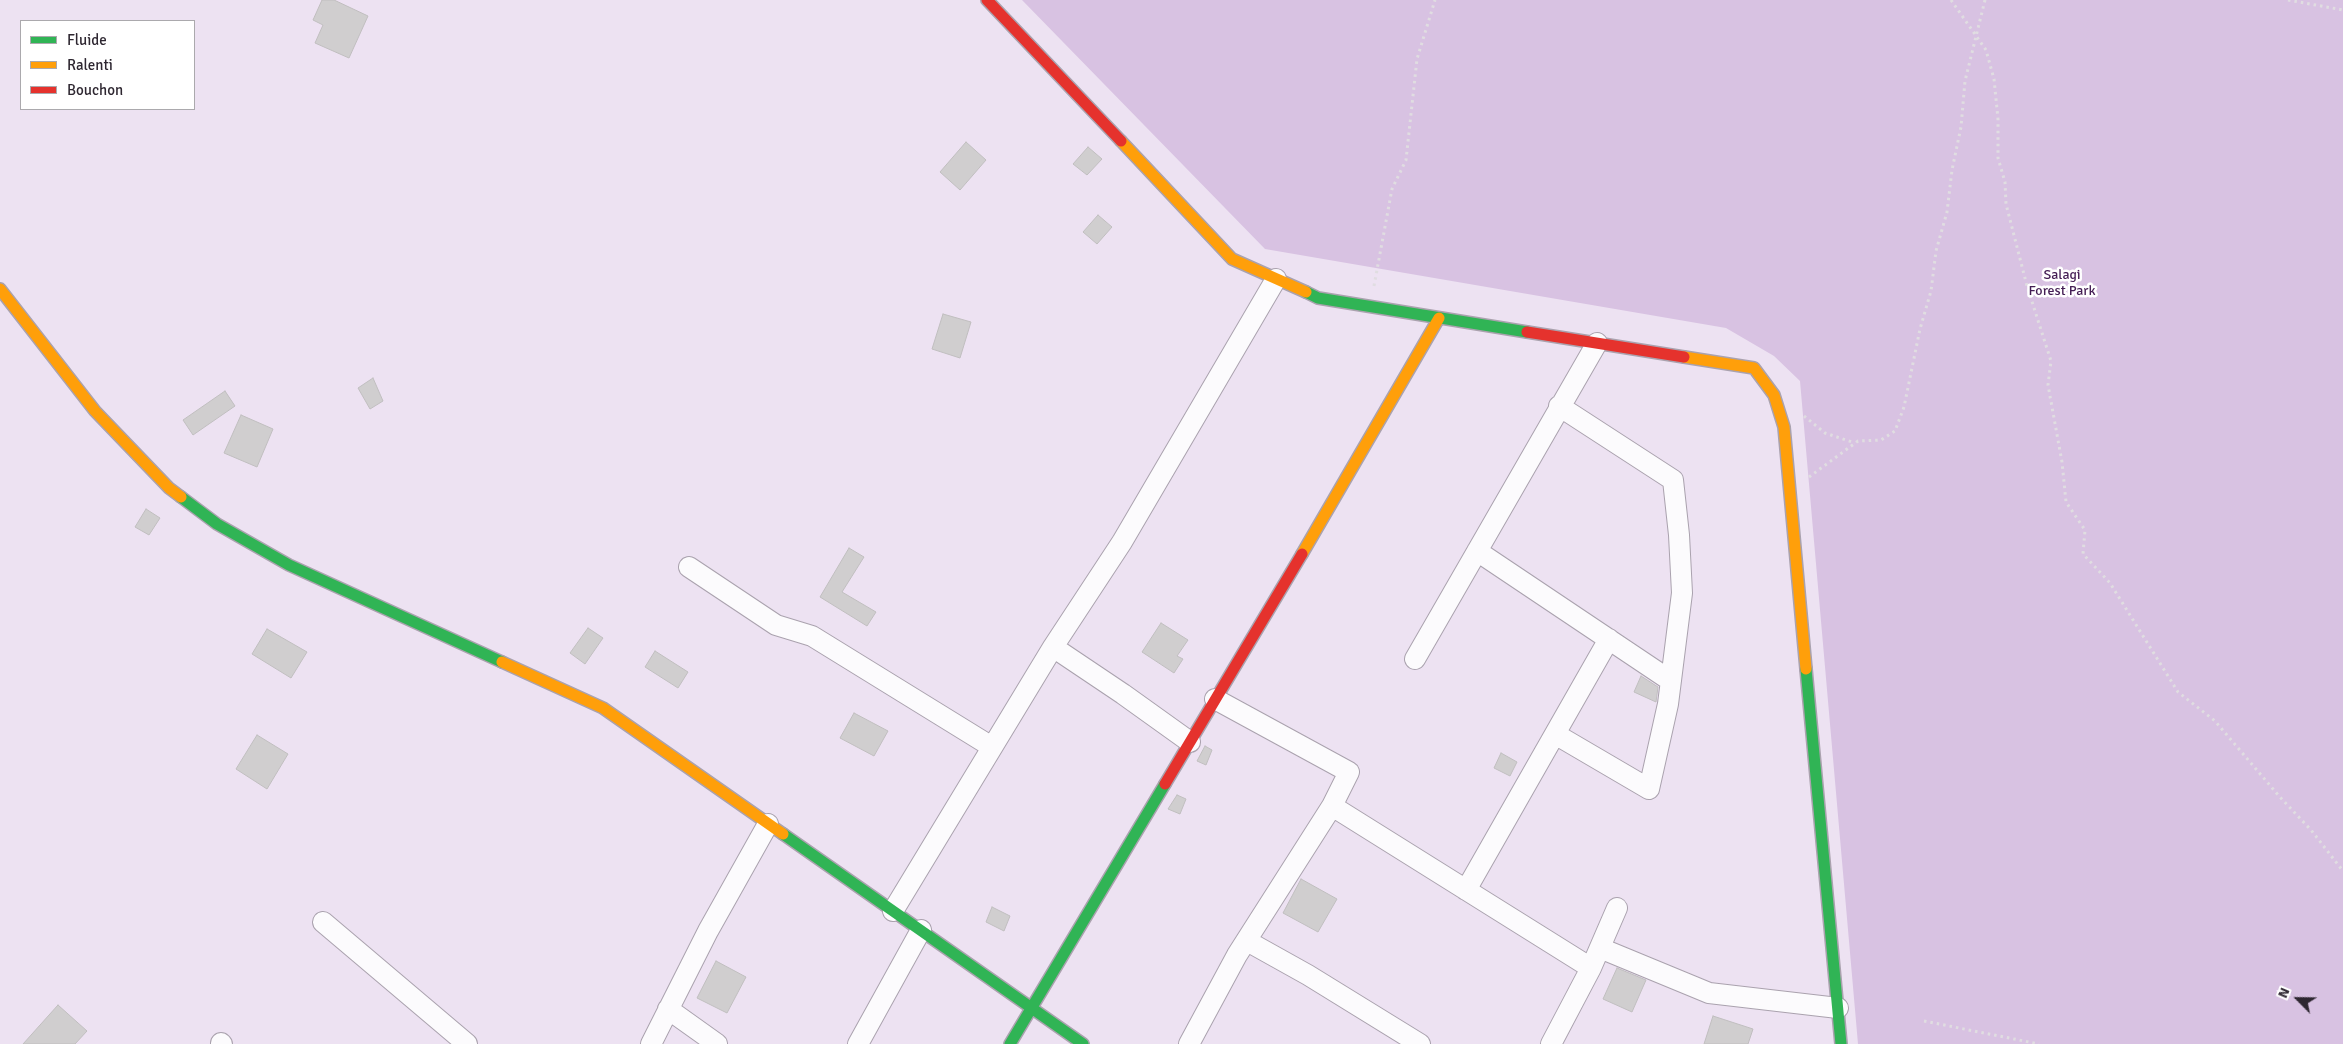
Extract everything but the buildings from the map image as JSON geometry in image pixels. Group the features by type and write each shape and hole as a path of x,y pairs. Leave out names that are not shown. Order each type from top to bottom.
{"street":[{"path":"987,0 1232,259 1318,298 1754,368 1774,395 1784,427 1841,1044"},
{"path":"893,911 1053,647 1122,542 1276,279"},
{"path":"0,289 95,411 169,488 217,524 289,565 603,708 1083,1044"},
{"path":"1010,1044 1030,1007 1190,742 1439,318"},
{"path":"1415,659 1597,343"},
{"path":"1555,734 1649,789 1672,680 1682,593 1679,535 1672,480 1559,406"},
{"path":"1477,551 1672,680"},
{"path":"689,567 776,625 812,636 992,747"},
{"path":"1466,890 1609,639"},
{"path":"1053,647 1190,742"},
{"path":"1188,1044 1237,955 1332,806 1349,772 1215,699"},
{"path":"1332,806 1591,968"},
{"path":"651,1044 708,931 768,824"},
{"path":"1550,1044 1591,968 1617,908"},
{"path":"323,922 467,1044"},
{"path":"858,1044 921,930"},
{"path":"1247,941 1308,974 1420,1044"},
{"path":"1600,948 1709,993 1838,1008"},
{"path":"668,1009 717,1044"}],"path":[{"path":"1369,306 1392,190 1406,160 1418,59 1435,0"},
{"path":"1951,0 1986,50 1994,79 1998,120 1998,158 2005,182 2006,204 2027,286 2051,361 2048,385 2062,462 2066,502 2085,530 2083,554 2110,583 2178,692 2215,722 2311,830 2343,872"},
{"path":"1774,395 1825,433 1856,443 1881,440 1895,431 1904,407 1920,329 1931,291 1936,251 1947,212 1952,170 1961,127 1965,81 1985,0"},
{"path":"2288,0 2343,10"},
{"path":"1790,492 1856,443"},
{"path":"1924,1021 2039,1044"}],"green space":[{"name":"Salagi Forest Park","path":"1022,0 2343,0 2343,1044 1858,1044 1800,381 1774,356 1726,328 1265,249"}],"traffic: fast":[{"path":"1306,292 1318,298 1527,332"},
{"path":"181,497 217,524 289,565 502,662"},
{"path":"1806,669 1841,1044"},
{"path":"1010,1044 1165,784"},
{"path":"783,834 1083,1044"}],"traffic: slow":[{"path":"1121,141 1232,259 1306,292"},
{"path":"0,289 95,411 169,488 181,497"},
{"path":"1302,554 1439,318"},
{"path":"1684,357 1754,368 1774,395 1784,427 1806,669"},
{"path":"502,662 603,708 783,834"}],"traffic: jam":[{"path":"987,0 1121,141"},
{"path":"1527,332 1684,357"},
{"path":"1165,784 1302,554"}]}
